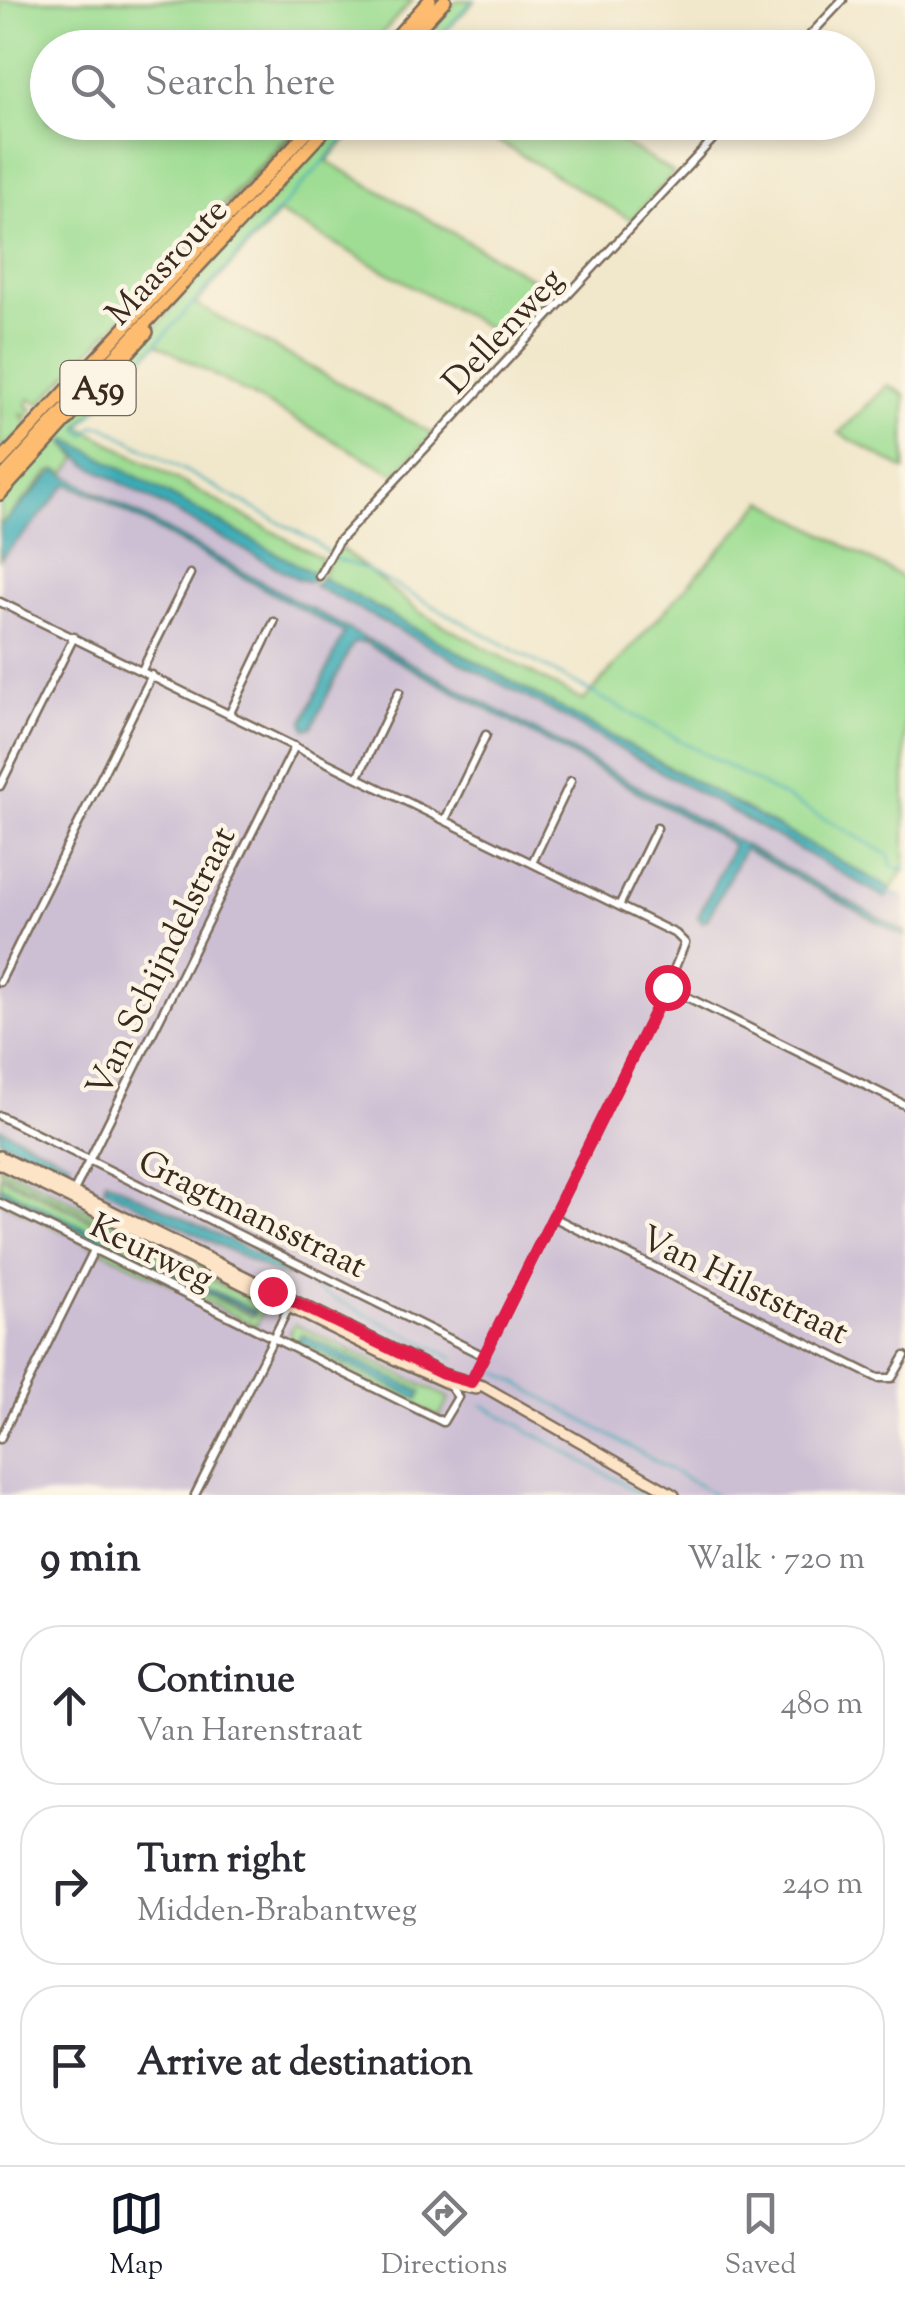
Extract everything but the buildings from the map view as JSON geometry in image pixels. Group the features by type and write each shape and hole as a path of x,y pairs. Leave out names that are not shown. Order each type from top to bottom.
{"highway":[{"path":"407,30 440,2"},
{"path":"416,30 440,2"},
{"name":"Maasroute","path":"1,460 299,140"},
{"name":"Maasroute","path":"0,480 315,140"},
{"name":"A59","path":"0,494 133,350 189,276"}],"street":[{"path":"814,30 842,0"},
{"name":"Dellenweg","path":"319,576 333,551 711,140"},
{"path":"142,670 190,574"},
{"path":"0,602 679,936 685,943 667,987 470,1385"},
{"path":"230,714 274,622"},
{"path":"0,786 74,637"},
{"path":"0,982 3,969 152,675"},
{"path":"358,777 399,692"},
{"path":"445,820 486,736"},
{"name":"Van Schijndelstraat","path":"72,1195 295,746"},
{"path":"532,863 571,781"},
{"path":"618,906 657,828"},
{"path":"667,987 905,1105"},
{"name":"Gragtmansstraat","path":"0,1116 484,1356"},
{"path":"0,1156 447,1383 470,1385"},
{"path":"0,1164 72,1195"},
{"name":"Keurweg","path":"0,1203 443,1422 458,1397 447,1383"},
{"name":"Van Hilststraat","path":"553,1217 878,1378 892,1378 905,1356"},
{"path":"0,1439 94,1250"},
{"path":"194,1495 290,1304"},
{"path":"290,1304 494,1393 674,1495"}],"shaded area":[{"path":"78,458 905,897 905,1495 0,1495 0,559 67,484 93,495 96,492 64,476"}],"green space":[{"path":"0,0 413,0 385,30 30,30 30,140 283,140 158,274 291,140 40,404 30,399 26,406 33,409 27,417 21,414 25,422 33,423 0,450"},
{"path":"457,0 475,0 447,30 429,30"},
{"path":"327,140 346,140 327,161 561,295 516,343 279,213 195,304 433,434 395,474 157,344 79,426 323,559 314,574 70,441 65,444 78,458 64,476 61,471 50,472 0,526 0,502 228,245"},
{"path":"496,140 618,140 674,173 631,220"},
{"path":"888,385 905,395 905,470 839,433"},
{"path":"764,501 905,579 905,869 891,889 321,577 338,546 421,613 583,701"},
{"path":"0,1166 276,1303 278,1310 0,1172"},
{"path":"0,1176 265,1307 256,1326 0,1200 0,1192 252,1317 255,1315 255,1311 0,1186"},
{"path":"295,1324 449,1398 439,1417 289,1342","holes":["302,1334 421,1392 419,1398 299,1341"]}],"water":[{"path":"70,440 314,574 312,582 298,579 88,465 67,445 65,441"},
{"path":"56,470 96,492 93,495 67,484 0,559 0,526"},
{"path":"99,493 366,639 351,647 312,727 306,729 303,722 344,633 96,496"},
{"path":"321,577 891,889 886,898 545,707 315,586"},
{"path":"369,640 723,833 721,837 367,644"},
{"path":"726,835 905,932 905,937 744,849 707,920 701,922 698,917 733,845 724,839"},
{"path":"0,1128 70,1162 66,1169 0,1140"},
{"path":"106,1180 283,1267 288,1276 104,1188"},
{"path":"0,1186 255,1311 255,1315 0,1192"},
{"path":"301,1334 422,1392 418,1399 298,1341"}],"waterway":[{"path":"446,30 473,0"},
{"path":"343,140 78,429 86,435 94,426 105,427 312,540 334,558 365,569 847,831 889,855 891,865 900,870 905,864"},
{"path":"889,893 900,897"},
{"path":"309,1286 454,1358"},
{"path":"498,1372 715,1495"},
{"path":"483,1405 643,1495"}],"route":[{"path":"272,1291 443,1374 471,1382 667,987"}]}
